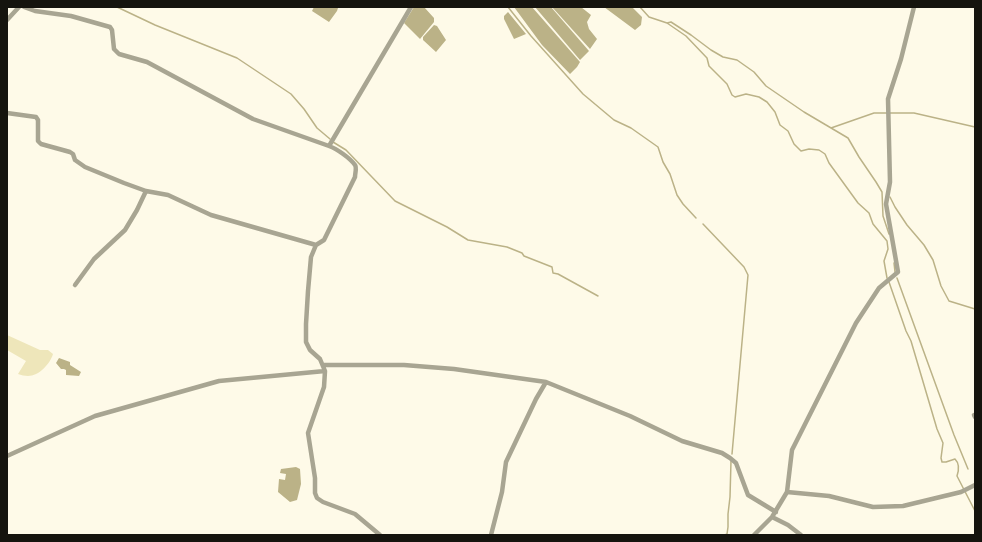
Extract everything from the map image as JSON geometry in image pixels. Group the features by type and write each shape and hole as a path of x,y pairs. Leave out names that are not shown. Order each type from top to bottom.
{"street":[{"path":"7,20 19,7"},
{"path":"24,7 34,11 71,16 110,27 112,30 114,49 119,54 147,62 253,119 337,149 355,165 355,177 324,240 316,245 311,257 306,342 310,350 320,359 326,371 324,387 308,434 315,478 315,493 317,498 323,502 355,514 380,535"},
{"path":"329,146 411,7"},
{"path":"754,535 776,512 788,492 792,450 852,330 880,288 898,272 886,204 890,182 888,99 902,59 914,7"},
{"path":"7,113 36,117 38,120 38,141 41,144 70,152 76,160 85,167 146,191 168,195 211,215 316,245"},
{"path":"75,285 94,259 124,230 137,210 146,191"},
{"path":"323,365 404,365 454,369 546,382 630,416 682,441 726,455 736,462 748,494 776,512"},
{"path":"7,456 95,416 219,381 326,371"},
{"path":"492,535 502,492 506,462 536,398 546,382"},
{"path":"788,492 829,496 873,507 903,506 961,492 975,485"},
{"path":"772,517 788,525 801,535"}],"shaded area":[{"path":"314,7 338,8 329,22 312,11"},
{"path":"414,7 424,7 434,18 434,22 420,39 404,23"},
{"path":"514,7 532,7 580,62 570,74 542,45"},
{"path":"535,7 551,7 589,51 580,60"},
{"path":"552,7 581,7 591,15 587,22 589,29 597,39 590,49"},
{"path":"604,7 632,7 642,17 641,25 635,30"},
{"path":"508,12 526,34 514,39 504,19 504,16"},
{"path":"434,25 437,26 446,40 436,52 423,40 423,37"},
{"path":"7,335 40,350 48,350 53,354 44,369 36,374 28,376 18,374 26,361 7,350"},
{"path":"59,358 70,362 70,365 81,372 79,376 66,375 66,370 61,369 56,363"},
{"path":"296,467 300,469 301,484 297,500 290,502 278,492 279,479 285,480 286,474 280,473 281,469"}],"waterway":[{"path":"117,7 155,25 237,58 291,94 304,109 317,128 330,139"},
{"path":"508,7 531,36 583,94 614,120 631,128 658,147 663,162 670,174 677,195 696,218"},
{"path":"640,7 649,17 667,23 686,36 707,58 709,66 727,84 732,95 735,97 746,94 759,97 767,102 775,112 780,125 788,131 794,144 801,151 809,149 819,150 825,154 829,163 858,203 869,213 873,224 887,241 888,249 884,261 887,278"},
{"path":"667,23 671,22 723,57 737,60 754,72 766,86 804,112 848,138 882,192 883,216 889,234"},
{"path":"831,128 874,113 914,113 975,127"},
{"path":"333,142 346,150 395,201 447,227 468,240 507,247 522,253 524,256 552,267 553,273 558,274 598,296"},
{"path":"890,197 907,225 924,245 933,260 941,286 949,301 975,309"},
{"path":"703,224 744,267 748,275 732,454"},
{"path":"894,263 895,272"},
{"path":"897,278 954,435 968,469"},
{"path":"889,282 911,341 937,429 943,443 941,458 942,462 955,459 957,461 959,467 957,476 975,511"},
{"path":"725,535 727,534 728,527 731,461"}]}
